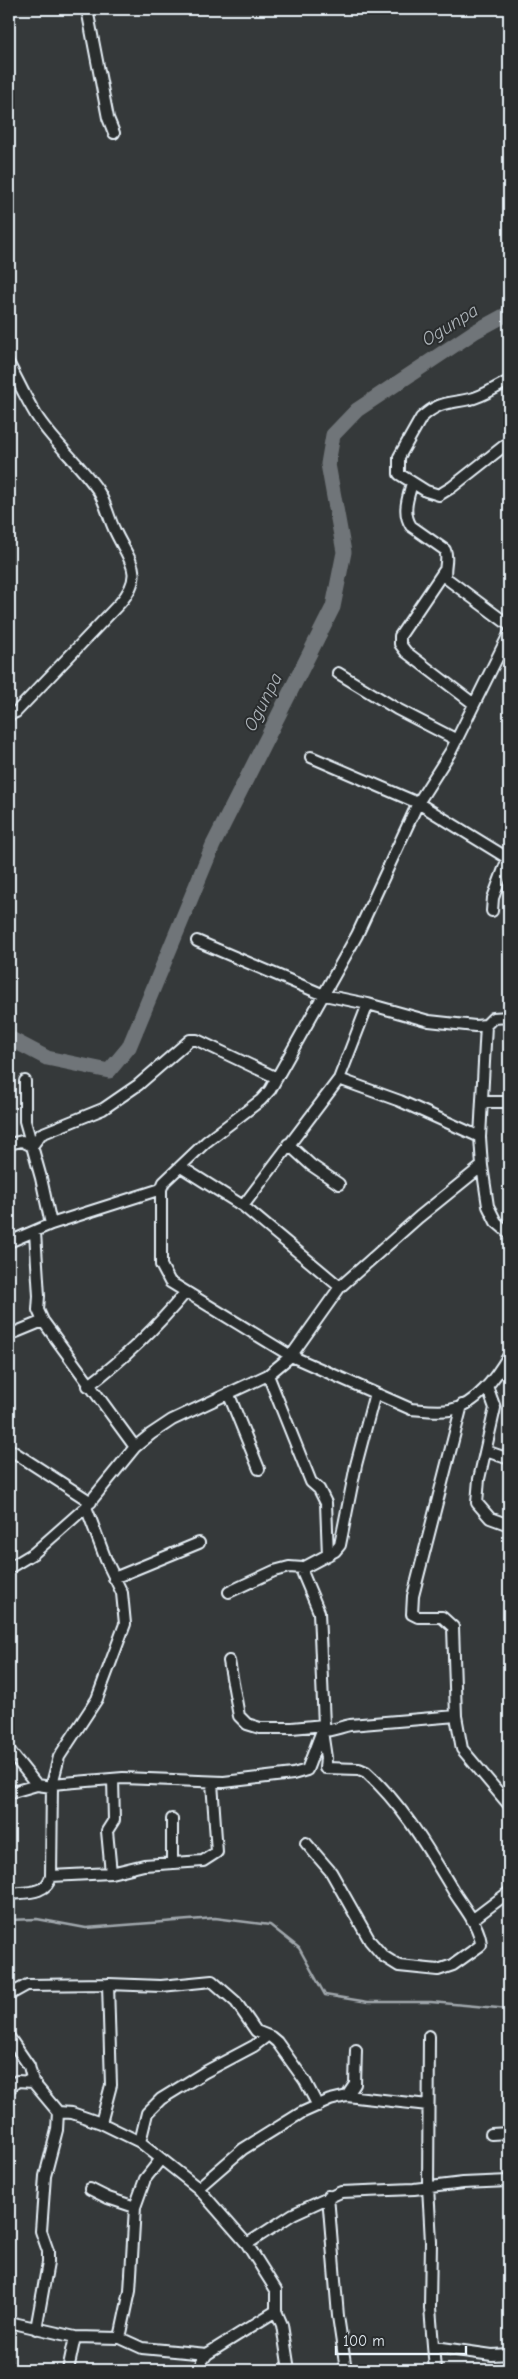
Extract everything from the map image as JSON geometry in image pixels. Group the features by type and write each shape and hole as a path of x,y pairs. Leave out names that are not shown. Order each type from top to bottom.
{"street":[{"path":"87,9 108,118 114,133"},
{"path":"9,364 36,416 88,476 104,499 113,529 132,565 135,580 132,590 16,712 9,715"},
{"path":"509,380 472,399 440,404 421,418 399,457 399,474 426,491 439,495 509,442"},
{"path":"412,483 407,501 406,514 408,521 411,526 445,550 447,554 444,571 400,636 400,644 406,652 474,704"},
{"path":"444,571 446,578 509,625"},
{"path":"509,634 506,647 474,704 457,740 418,803 357,935 277,1078 261,1100 206,1142 181,1167 168,1176 161,1189 161,1265 170,1282 291,1356 411,1409 450,1410 468,1403 487,1386 509,1356"},
{"path":"338,673 397,709 457,740"},
{"path":"311,757 418,803 508,859 493,898 492,911"},
{"path":"197,941 324,995 368,1004 429,1021 475,1026 486,1024"},
{"path":"243,1206 339,1079 368,1004"},
{"path":"509,1017 490,1019 486,1024 484,1102 480,1137 488,1206 496,1222 509,1233"},
{"path":"32,1146 41,1134 103,1109 138,1085 190,1040 197,1040 277,1078"},
{"path":"339,1079 400,1102 480,1137"},
{"path":"25,1081 25,1121 51,1224"},
{"path":"484,1102 509,1102"},
{"path":"9,1144 17,1140 32,1146"},
{"path":"288,1144 311,1165 339,1184"},
{"path":"10,1565 34,1553 88,1505 135,1447 172,1420 268,1376 291,1356 340,1287 419,1217 482,1166"},
{"path":"181,1167 243,1206 340,1287"},
{"path":"9,1242 51,1224 161,1189"},
{"path":"35,1232 39,1296 38,1310 43,1321 88,1386 135,1447"},
{"path":"88,1386 122,1361 160,1323 186,1292"},
{"path":"9,1335 43,1321"},
{"path":"268,1376 311,1482 319,1489 326,1503 328,1555"},
{"path":"487,1386 495,1408 476,1495 477,1503 490,1518 509,1525"},
{"path":"229,1592 274,1571 289,1567 303,1568 335,1551 342,1539 356,1465 375,1393"},
{"path":"229,1395 259,1469"},
{"path":"462,1405 413,1596 412,1614 418,1617 442,1617 453,1627 456,1716 462,1748 509,1805"},
{"path":"9,1449 88,1505 114,1578 122,1593 125,1624 97,1698 59,1757 52,1786 50,1882 38,1891 9,1894"},
{"path":"486,1451 509,1459"},
{"path":"114,1578 199,1543"},
{"path":"303,1568 303,1574 319,1612 325,1768"},
{"path":"229,1661 239,1716 247,1724 260,1728 323,1728 331,1731 337,1727 350,1725 456,1716"},
{"path":"307,1770 323,1728"},
{"path":"9,1750 36,1785"},
{"path":"9,1794 36,1785 52,1786 113,1779 212,1783 293,1774 325,1768 359,1770 370,1776 401,1808 434,1857 472,1920 480,1936 481,1945 469,1956 454,1965 438,1970 399,1966 383,1956 370,1941 331,1872 306,1843"},
{"path":"111,1873 107,1832 114,1820 113,1779"},
{"path":"51,1876 111,1873 144,1865 204,1861 216,1854 212,1783"},
{"path":"172,1819 172,1862"},
{"path":"472,1920 509,1892"},
{"path":"9,1995 27,1985 108,1984 161,1986 212,1981 236,2002 256,2031 277,2042 297,2069 318,2106"},
{"path":"102,2123 111,2085 108,1984"},
{"path":"140,2142 147,2113 161,2100 205,2072 254,2046 266,2036"},
{"path":"429,2036 428,2186 431,2232 430,2308 436,2370"},
{"path":"9,2037 29,2066 32,2082 58,2112 57,2130 45,2176 41,2231 48,2251 48,2263 36,2329"},
{"path":"347,2096 355,2084 356,2050"},
{"path":"9,2089 17,2081 32,2082"},
{"path":"198,2188 243,2150 301,2113 318,2106 347,2096 428,2105"},
{"path":"58,2112 72,2113 102,2123 140,2142 160,2160 198,2188 247,2244 276,2290 276,2311 282,2324 289,2370"},
{"path":"491,2134 509,2133"},
{"path":"120,2338 130,2291 135,2207 144,2179 160,2160"},
{"path":"247,2244 294,2214 328,2196 341,2192 414,2189 428,2186 509,2181"},
{"path":"90,2189 108,2198 135,2207"},
{"path":"328,2196 344,2370"},
{"path":"200,2370 202,2361 207,2354 276,2311"},
{"path":"9,2322 75,2338 120,2338 142,2348 207,2354"},
{"path":"68,2370 75,2338"},
{"path":"435,2347 492,2355 509,2354"}],"waterway":[{"name":"Ogunpa","path":"9,1038 47,1058 109,1071 129,1047 213,845 333,607 344,552 328,464 333,435 357,410 474,332 509,313"},
{"path":"9,1920 37,1919 86,1928 215,1918 270,1925 299,1948 325,1995 368,2002 431,2002 509,2009"}]}
